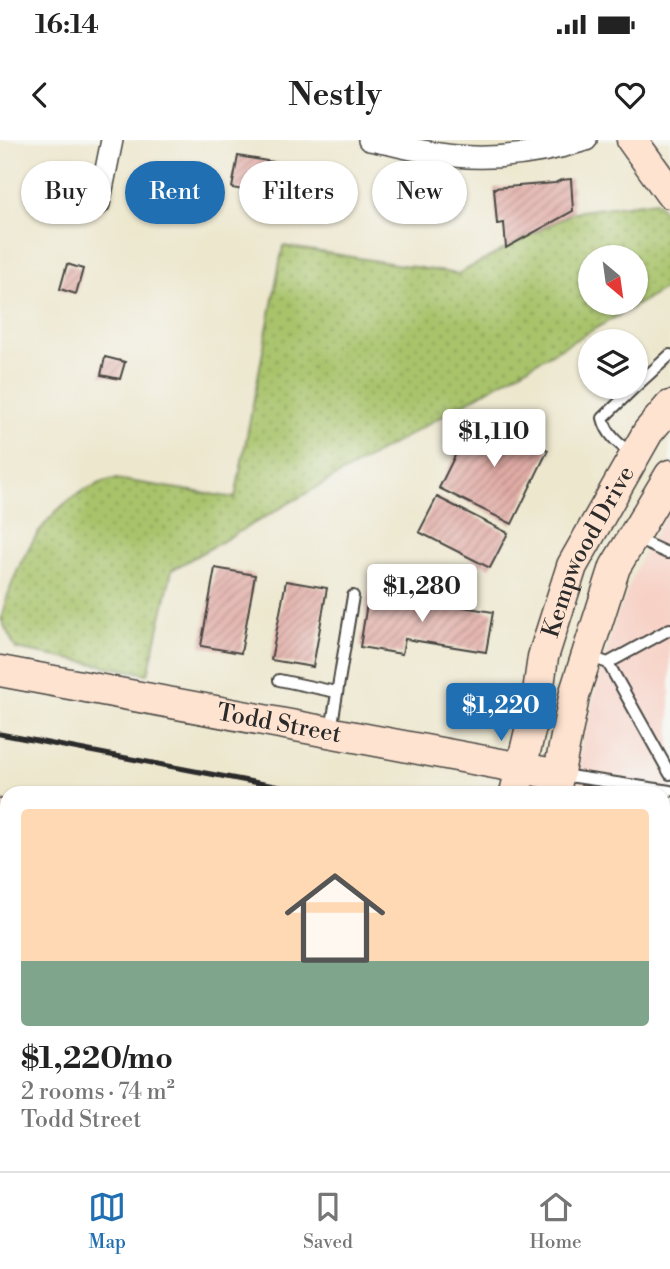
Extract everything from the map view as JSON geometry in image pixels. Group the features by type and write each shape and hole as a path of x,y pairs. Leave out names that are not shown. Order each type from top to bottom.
{"main road":[{"path":"632,140 670,193"},
{"name":"Kempwood Drive","path":"518,780 536,706 543,657 572,566 648,432 670,406"},
{"name":"Kempwood Drive","path":"557,784 575,692 597,659 615,567 670,475"},
{"path":"594,525 631,540"},
{"name":"Todd Street","path":"0,671 331,732 518,780 557,784"}],"street":[{"path":"108,161 112,140"},
{"path":"369,140 454,156 491,157 561,148 586,140"}],"lane":[{"path":"648,375 670,355"},
{"path":"623,399 603,418 612,439 634,456"},
{"path":"631,540 670,552"},
{"path":"331,732 353,596"},
{"path":"670,629 597,659 670,774"},
{"path":"279,680 336,692"},
{"path":"557,784 589,786"}],"shaded area":[{"path":"670,508 670,786 576,786 582,743 613,626 641,558"}],"green space":[{"path":"656,201 670,219 670,286 648,299 648,245 578,245 578,315 619,315 595,329 578,329 578,338 172,570 148,674 16,649 1,619 6,600 30,546 54,514 69,501 85,490 116,479 235,498 283,246 458,274 574,212"}],"building":[{"path":"238,156 267,161 239,161 239,189 232,188"},
{"path":"571,179 573,211 506,248 504,223 497,224 494,188 555,183"},
{"path":"67,264 83,269 76,294 60,289"},
{"path":"105,357 125,362 120,379 101,375"},
{"path":"475,415 548,450 512,524 439,488"},
{"path":"437,497 508,533 490,568 419,532"},
{"path":"215,568 255,575 241,653 201,646"},
{"path":"286,581 327,588 313,667 271,660"},
{"path":"369,591 493,612 486,652 405,639 402,654 360,647"}],"railway":[{"path":"0,734 274,786"}]}
